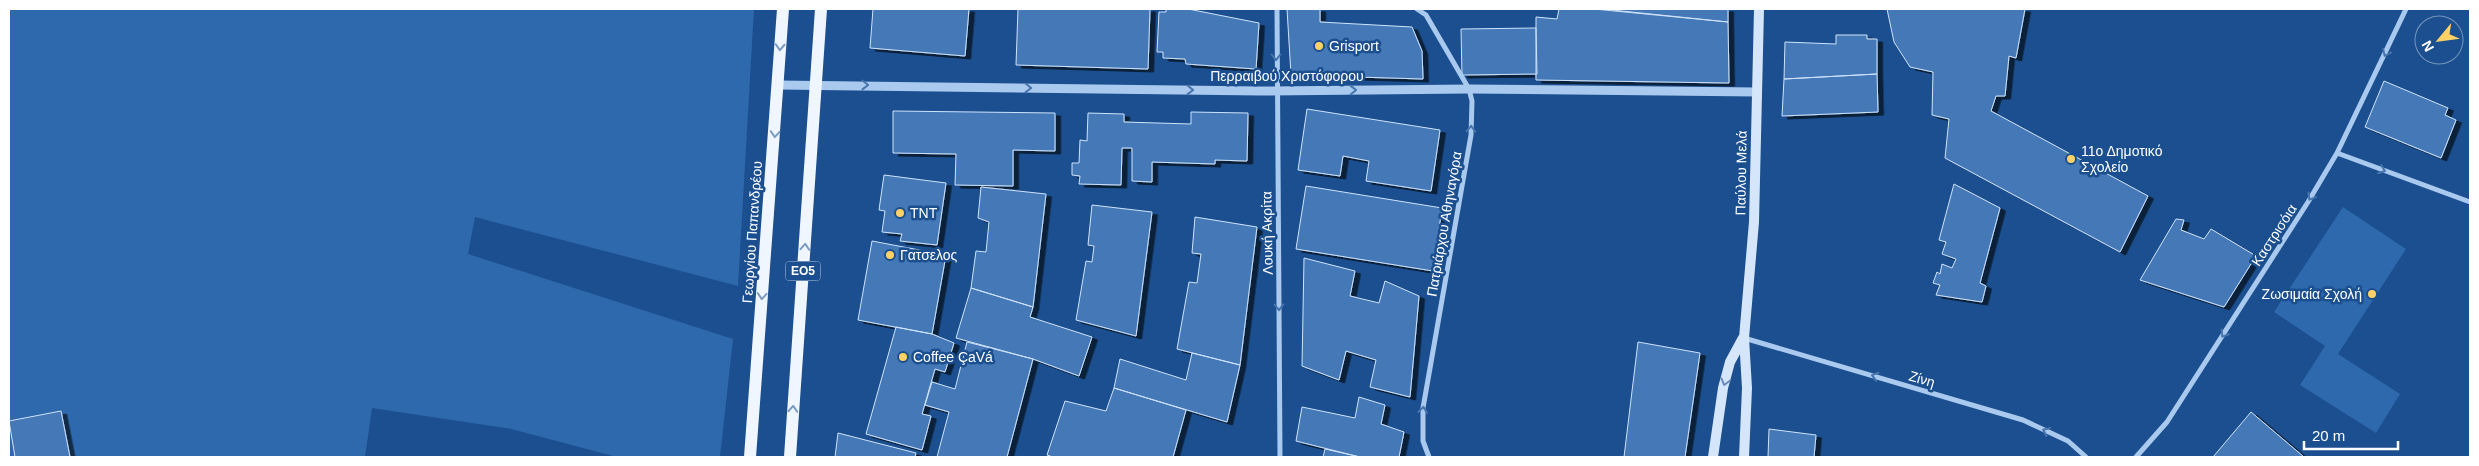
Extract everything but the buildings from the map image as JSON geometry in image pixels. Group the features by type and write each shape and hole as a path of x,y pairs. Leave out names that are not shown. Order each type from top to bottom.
{"main road":[{"name":"Γεωργίου Παπανδρέου","path":"750,457 783,9"},
{"name":"ΕΟ5","path":"790,457 821,9"},
{"name":"Παύλου Μελά","path":"1744,457 1747,388 1744,338 1754,222 1759,9"},
{"name":"Παύλου Μελά","path":"1713,457 1723,388 1730,362 1744,338"}],"street":[{"name":"Λουκή Ακρίτα","path":"1276,9 1280,457"},
{"name":"Πατριάρχου Αθηναγόρα","path":"1417,9 1426,15 1469,89 1472,101 1471,136 1423,408 1422,441 1429,457"},
{"name":"Καστρισόια","path":"2136,457 2167,422 2303,210 2337,153 2406,9"},
{"name":"Περραιβού Χριστόφορου","path":"778,85 1757,92"},
{"path":"2337,153 2470,202"},
{"name":"Ζίνη","path":"1744,338 2023,420 2068,441 2086,457"}],"shaded area":[{"path":"9,9 754,9 738,286 475,217 468,254 733,339 720,457 617,457 511,429 372,408 365,457 9,457"},
{"path":"2343,207 2406,249 2338,354 2400,394 2376,433 2300,385 2325,346 2274,312"}],"place":[{"name":"Grisport","path":"1319,46"},
{"name":"11ο Δημοτικό Σχολείο","path":"2071,159"},
{"name":"TNT","path":"900,213"},
{"name":"Γατσελος","path":"890,255"},
{"name":"Ζωσιμαία Σχολή","path":"2372,294"},
{"name":"Coffee ÇaVá","path":"903,357"}]}
